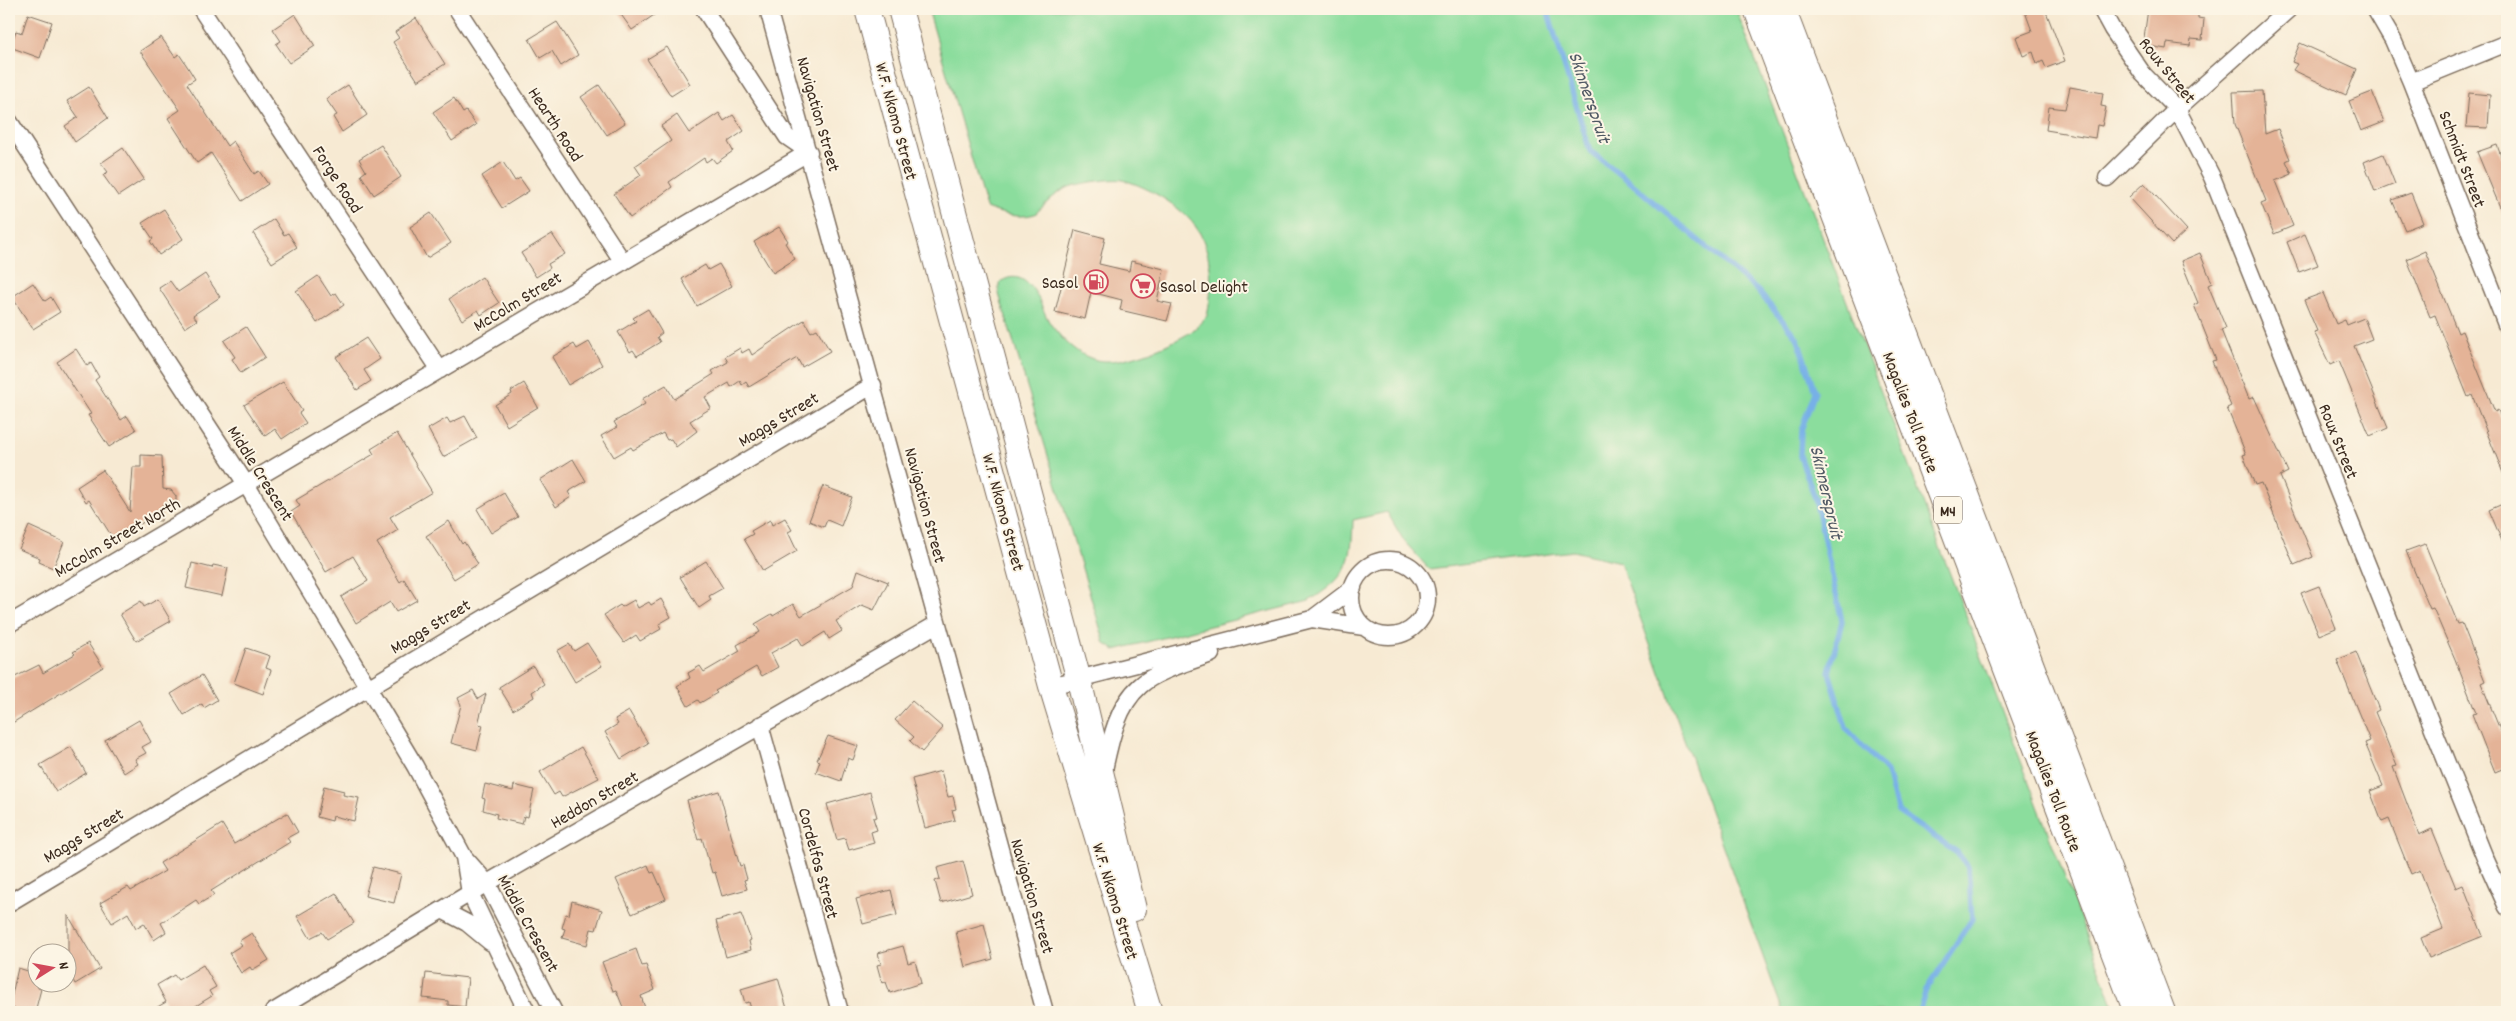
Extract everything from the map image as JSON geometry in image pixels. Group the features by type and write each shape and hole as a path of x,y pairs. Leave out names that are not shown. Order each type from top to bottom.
{"highway":[{"name":"Magalies Toll Route","path":"1758,9 2138,1012"},
{"name":"Magalies Toll Route","path":"1781,9 2161,1012"}],"main road":[{"name":"W.F. Nkomo Street","path":"866,9 1051,686 1150,1012"},
{"name":"W.F. Nkomo Street","path":"900,9 1080,680 1159,1012"}],"street":[{"name":"Forge Road","path":"201,9 440,370"},
{"name":"Hearth Road","path":"456,9 623,262"},
{"path":"704,9 787,137 809,152"},
{"name":"Navigation Street","path":"768,9 1045,1012"},
{"name":"Roux Street","path":"2101,9 2112,29 2143,74 2177,109 2226,210 2484,858 2507,907"},
{"path":"2107,178 2177,109 2289,9"},
{"name":"Schmidt Street","path":"2375,9 2393,40 2411,82 2507,327"},
{"path":"2411,82 2507,43"},
{"name":"Middle Crescent","path":"9,121 246,484 414,766 464,857 487,883 554,1012"},
{"name":"McColm Street","path":"246,484 809,152"},
{"name":"Maggs Street","path":"9,903 367,686 873,386"},
{"name":"McColm Street North","path":"11,617 246,484"},
{"path":"1051,686 1312,619 1364,627 1375,633 1387,636 1398,635 1409,631 1418,623 1427,601 1426,589 1421,577 1412,567 1400,561 1386,560 1374,563 1363,570 1353,588 1312,619"},
{"path":"1353,588 1352,607 1364,627"},
{"name":"Heddon Street","path":"272,1012 487,883 937,624"},
{"path":"1102,775 1114,728 1130,699 1140,686 1156,676 1275,628"},
{"name":"Cordelfos Street","path":"760,725 840,1012"},
{"name":"Middle Crescent","path":"464,857 470,893 493,945 527,1012"},
{"path":"442,910 467,923 493,945"}],"green space":[{"path":"928,9 1736,9 2116,1012 1783,1012 1620,562 1573,551 1429,569 1404,541 1387,512 1353,520 1351,548 1345,568 1332,585 1309,601 1115,650 1105,644 999,294 999,283 1013,277 1024,280 1035,292 1052,326 1070,346 1081,353 1093,359 1103,361 1129,358 1157,349 1191,332 1207,316 1211,284 1207,250 1198,230 1175,206 1144,188 1123,180 1104,180 1072,186 1058,193 1035,214 1010,215 986,208"}],"building":[{"path":"617,9 663,9 632,30"},
{"path":"2024,9 2045,9 2065,61 2046,68 2043,61 2037,64 2033,52 2023,56 2016,37 2032,31"},
{"path":"2148,9 2198,11 2198,18 2204,19 2202,40 2191,39 2190,46 2167,43 2166,49 2143,45"},
{"path":"28,14 52,22 40,58 10,47 16,31 22,33"},
{"path":"295,14 315,46 289,63 276,44 281,41 273,29"},
{"path":"416,18 445,64 418,81 393,42 399,38 395,32"},
{"path":"557,22 578,55 561,66 552,51 540,58 529,39"},
{"path":"161,37 175,57 179,54 195,79 187,84 227,146 233,141 254,174 259,171 268,184 242,201 211,153 197,163 168,118 180,110 140,51"},
{"path":"2300,43 2357,69 2346,95 2293,70 2297,64 2292,62"},
{"path":"667,47 690,84 671,96 647,59"},
{"path":"348,85 367,115 342,132 333,117 337,115 326,99"},
{"path":"599,85 625,123 607,135 581,97"},
{"path":"89,87 108,118 75,142 65,126 78,117 67,101"},
{"path":"2070,87 2103,93 2101,106 2106,107 2102,126 2097,125 2095,138 2046,130 2049,107 2065,109"},
{"path":"2262,91 2265,134 2278,129 2290,159 2286,161 2292,174 2275,181 2293,226 2274,234 2261,203 2266,201 2235,124 2233,92"},
{"path":"2372,92 2384,122 2361,131 2349,101"},
{"path":"2469,93 2490,95 2488,128 2466,127"},
{"path":"454,98 463,113 466,111 476,125 452,141 433,112"},
{"path":"719,113 724,121 733,115 744,131 728,142 733,151 716,163 712,158 706,162 704,158 669,182 672,187 630,218 614,194 641,175 635,166 671,141 661,126 677,115 689,133"},
{"path":"381,145 401,177 374,195 361,175 366,171 359,159"},
{"path":"2497,145 2507,173 2507,224 2477,152"},
{"path":"123,148 144,179 118,196 103,175 108,172 101,163"},
{"path":"2383,154 2395,184 2375,192 2364,162"},
{"path":"503,162 515,181 520,178 529,191 502,208 482,176"},
{"path":"2144,183 2187,230 2172,244 2129,197"},
{"path":"2411,193 2423,223 2405,230 2392,200"},
{"path":"164,209 183,239 159,255 150,241 153,239 142,223"},
{"path":"431,213 451,243 427,258 410,227"},
{"path":"274,219 284,235 288,233 297,247 272,263 253,233"},
{"path":"779,227 788,241 785,243 795,259 773,273 754,242"},
{"path":"1075,230 1105,238 1099,264 1129,271 1131,261 1164,269 1157,301 1172,304 1167,321 1120,310 1122,300 1091,292 1085,319 1055,312"},
{"path":"552,234 565,254 548,264 550,268 536,277 521,253"},
{"path":"2305,234 2318,265 2299,272 2287,242"},
{"path":"2425,251 2458,333 2462,331 2495,412 2498,410 2507,432 2507,483 2472,395 2468,397 2435,315 2430,317 2407,259"},
{"path":"2200,253 2212,283 2208,285 2226,328 2221,330 2249,399 2254,397 2288,472 2280,476 2313,557 2294,565 2261,483 2255,485 2243,455 2246,454 2227,408 2231,406 2212,361 2216,360 2194,305 2198,303 2181,261"},
{"path":"719,264 732,286 697,306 682,279 705,265 708,270"},
{"path":"205,274 220,297 193,315 197,320 185,328 159,288 170,281 178,292"},
{"path":"318,276 331,296 336,293 344,305 317,323 296,291"},
{"path":"482,277 499,303 481,315 478,310 462,320 449,299"},
{"path":"33,283 45,301 51,297 60,312 33,329 12,297"},
{"path":"2323,293 2336,324 2345,320 2347,325 2364,318 2372,339 2354,346 2388,428 2370,436 2339,361 2330,365 2314,332 2317,331 2304,300"},
{"path":"648,309 662,333 657,337 660,342 637,356 633,350 630,352 618,332 636,321 633,318"},
{"path":"804,320 811,332 817,329 830,351 802,367 797,358 749,387 746,382 742,385 740,381 731,387 729,383 705,397 711,408 690,421 697,431 676,447 671,439 667,440 663,433 633,450 631,447 614,457 601,436 617,427 614,422 645,404 642,399 666,385 674,399 714,374 712,371 728,362 725,357 740,348 742,353 749,349 752,355"},
{"path":"246,327 265,357 241,373 232,359 235,357 224,341"},
{"path":"366,338 380,359 364,370 371,381 357,390 336,357"},
{"path":"589,342 602,365 568,385 552,357 574,344 577,349"},
{"path":"76,349 87,366 91,363 99,377 95,380 121,420 127,416 136,430 109,447 88,415 91,414 57,362"},
{"path":"283,382 302,411 299,413 306,423 282,439 275,429 265,436 244,405"},
{"path":"524,383 538,407 507,426 495,405 512,394 511,391"},
{"path":"465,416 477,438 443,457 428,429 447,418 450,423"},
{"path":"397,433 432,492 390,517 398,530 377,543 400,582 404,579 417,600 396,612 390,602 356,623 341,597 368,581 353,556 326,572 291,512 300,506 296,500 374,454 371,449"},
{"path":"141,455 162,456 163,489 171,490 176,496 176,506 162,505 161,521 147,520 114,540 89,500 86,502 77,487 103,470 130,512 133,467 141,467"},
{"path":"573,459 586,481 568,492 571,497 556,507 540,480"},
{"path":"823,486 852,497 841,526 827,520 824,527 809,521"},
{"path":"504,493 518,517 491,533 477,509"},
{"path":"2507,502 2507,553 2489,510"},
{"path":"785,518 792,530 788,532 797,551 763,571 744,539 753,534 751,531 770,520 772,525"},
{"path":"449,521 462,544 464,542 478,564 454,579 426,536"},
{"path":"29,526 64,542 53,568 39,562 40,558 19,549"},
{"path":"2425,544 2458,624 2462,623 2485,681 2481,683 2507,747 2507,767 2495,772 2472,714 2476,713 2455,659 2433,608 2430,609 2406,551"},
{"path":"706,561 723,588 709,596 711,600 699,608 680,577"},
{"path":"192,563 212,568 213,565 228,568 222,596 186,588"},
{"path":"858,570 888,582 874,610 862,605 836,621 842,631 829,639 825,632 803,646 798,638 771,653 778,667 762,676 756,667 715,691 717,693 700,703 698,700 688,706 677,686 690,678 688,673 700,666 704,672 740,651 737,645 760,632 755,624 772,614 773,616 793,604 801,616 853,586"},
{"path":"2319,586 2336,628 2319,635 2301,593"},
{"path":"158,599 171,621 136,641 120,614 141,601 144,607"},
{"path":"661,599 671,617 659,624 661,629 640,641 636,635 624,643 604,615 620,605 622,607 634,600 638,608 649,602 651,605"},
{"path":"88,643 103,667 9,725 9,680 39,665 43,673 75,654 73,652"},
{"path":"587,643 602,666 575,682 557,651 569,644 574,651"},
{"path":"246,648 270,656 266,668 271,670 263,694 234,683"},
{"path":"2356,652 2379,710 2375,712 2397,766 2393,767 2419,835 2432,829 2456,888 2463,885 2483,936 2429,958 2421,938 2443,929 2420,870 2411,874 2389,819 2382,822 2370,791 2383,786 2365,743 2370,741 2337,660"},
{"path":"533,666 544,684 532,692 534,697 513,710 499,687"},
{"path":"202,675 217,700 204,708 202,704 184,715 171,694"},
{"path":"473,690 478,699 486,694 478,724 483,725 477,750 451,743 461,705 458,698"},
{"path":"912,701 943,728 922,752 910,741 914,737 895,720"},
{"path":"629,711 648,743 621,759 605,732 618,724 615,719"},
{"path":"139,720 151,742 142,747 146,753 135,759 138,764 124,773 105,740"},
{"path":"828,736 858,746 853,760 848,758 841,781 816,772 820,761 817,760"},
{"path":"71,747 86,773 56,792 40,765"},
{"path":"581,747 599,778 562,797 559,792 554,795 540,772"},
{"path":"941,771 948,797 953,796 956,809 952,810 955,820 925,828 912,779"},
{"path":"485,784 513,791 514,785 534,790 528,817 524,816 522,824 496,818 497,814 483,810 485,799 482,798"},
{"path":"324,786 344,791 343,795 359,798 354,821 333,816 332,821 317,817"},
{"path":"719,791 740,866 743,865 747,879 744,880 747,889 722,896 715,872 712,873 702,838 698,840 687,800"},
{"path":"870,792 877,817 873,818 877,830 871,832 874,843 849,850 845,838 837,840 827,804"},
{"path":"287,813 298,832 287,838 290,842 211,891 214,895 199,904 196,900 161,923 166,932 154,940 144,923 136,928 128,913 112,923 100,903 128,887 131,891 165,871 160,863 222,824 234,844"},
{"path":"963,861 972,894 941,903 935,881 940,879 937,868"},
{"path":"648,865 651,873 654,872 666,899 632,914 616,879"},
{"path":"373,867 401,874 394,903 365,896"},
{"path":"891,890 897,915 863,924 856,899"},
{"path":"336,893 354,923 327,939 322,932 310,938 297,916"},
{"path":"572,901 602,910 596,930 591,929 587,945 562,938 565,929 562,928 566,914 569,915"},
{"path":"741,914 751,940 749,941 751,950 726,957 716,921"},
{"path":"68,915 100,969 78,982 78,944 68,944"},
{"path":"984,924 993,959 965,967 956,932"},
{"path":"252,933 269,960 252,970 250,967 241,973 229,953 242,945 239,941"},
{"path":"903,946 908,963 915,961 921,983 890,993 886,982 882,983 877,965 881,964 878,953"},
{"path":"636,949 642,966 646,965 655,990 641,996 645,1008 634,1012 625,1012 616,990 613,991 602,962"},
{"path":"203,965 216,987 209,991 212,996 186,1012 149,1012 166,1002 157,985 174,975 178,980"},
{"path":"18,968 28,971 28,994 40,994 35,1012 9,1008"},
{"path":"426,973 468,978 465,1007 448,1005 448,1001 423,998"},
{"path":"778,978 788,1012 752,1012 749,1002 745,1003 741,989"}],"waterway":[{"name":"Skinnerspruit","path":"1547,9 1590,151 1629,181 1758,291 1798,339 1815,392 1801,430 1800,456 1815,498 1842,621 1829,672 1846,728 1887,772 1898,812 1957,852 1968,867 1972,919 1926,990 1919,1012"}],"place":[{"name":"Sasol","path":"1096,282"},
{"name":"Sasol Delight","path":"1143,286"}]}
